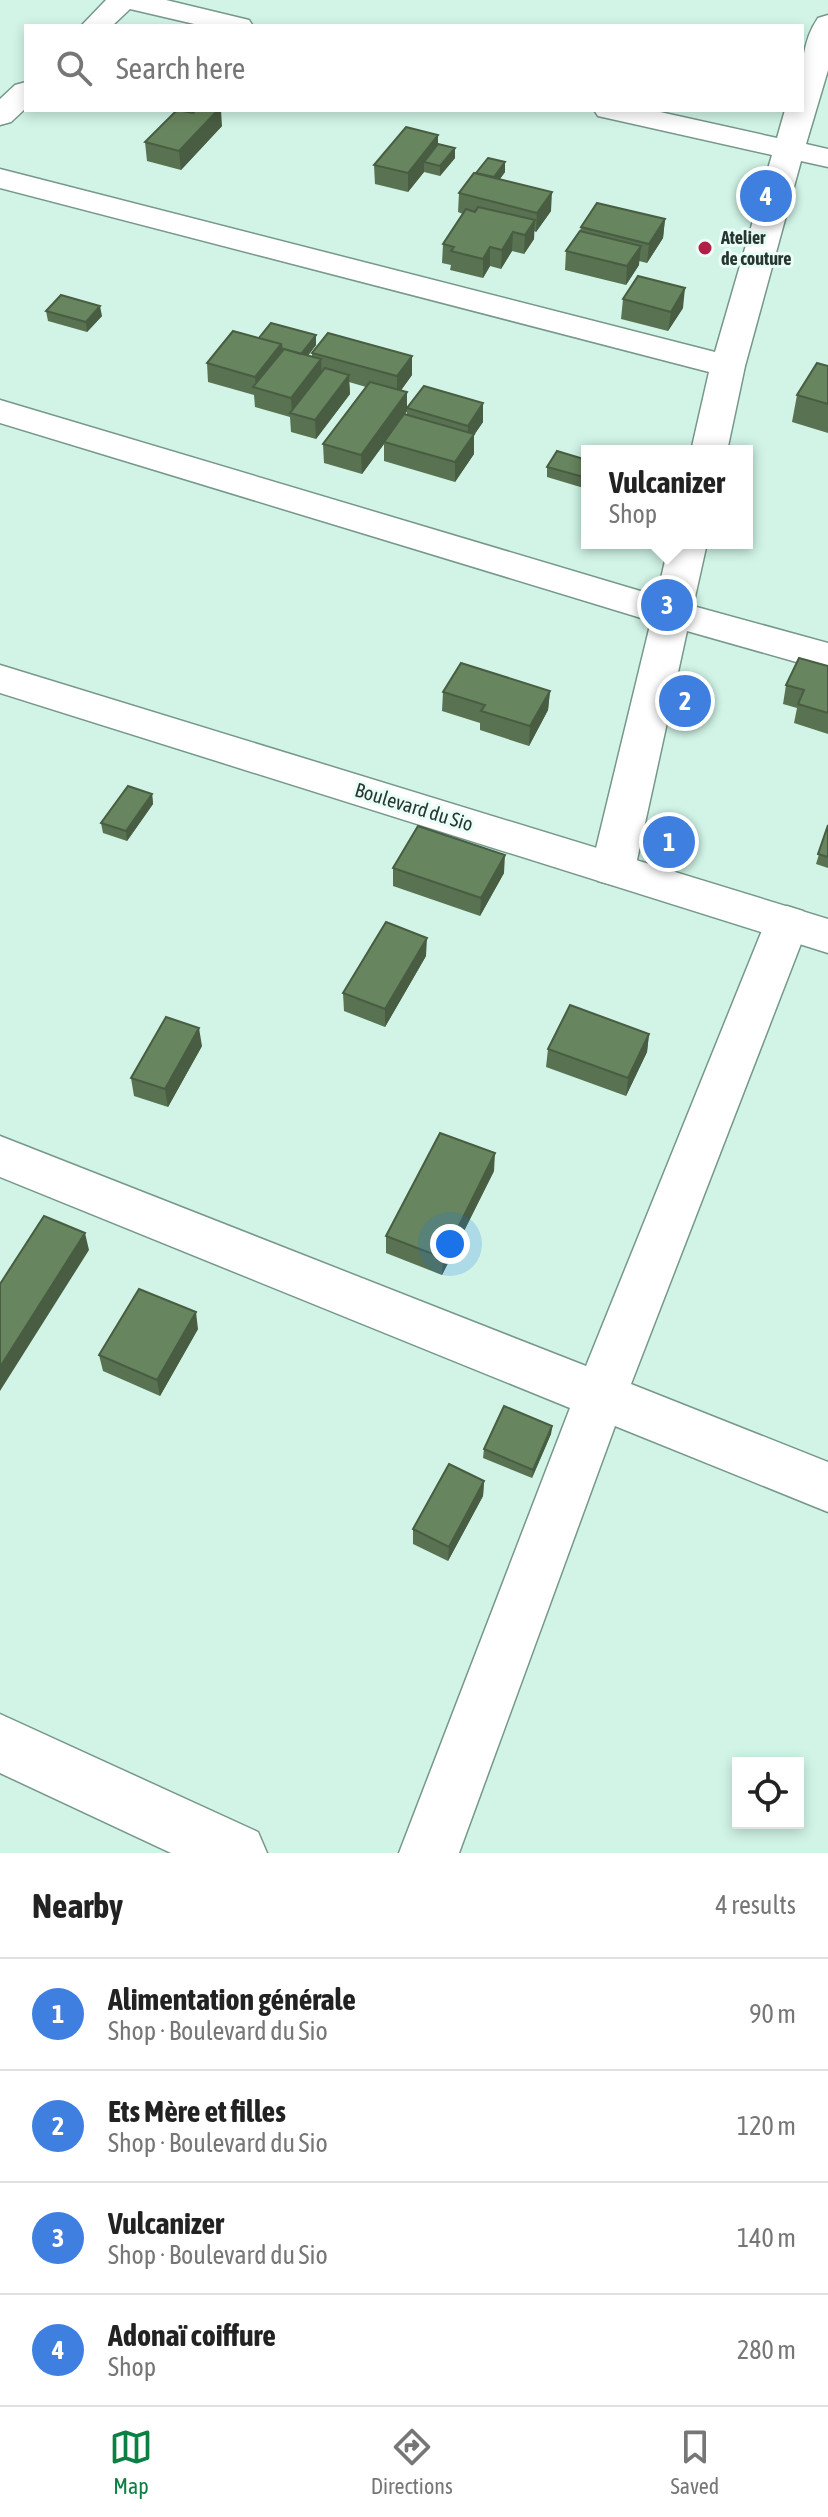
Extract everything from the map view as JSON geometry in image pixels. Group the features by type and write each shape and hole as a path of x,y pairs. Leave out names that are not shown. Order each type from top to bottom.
{"street":[{"path":"97,24 123,0"},
{"path":"130,0 231,24"},
{"path":"804,98 828,24"},
{"path":"0,116 24,93"},
{"path":"618,112 828,158"},
{"path":"710,445 728,366 799,112"},
{"path":"0,178 728,366"},
{"path":"0,411 672,614 828,657"},
{"path":"613,869 687,549"},
{"name":"Boulevard du Sio","path":"0,679 807,930"},
{"path":"429,1853 600,1397 807,930"},
{"path":"0,1156 828,1487"},
{"path":"0,1743 237,1853"}],"building":[{"path":"175,112 216,112 179,151 145,142"},
{"path":"406,127 438,135 408,173 374,165"},
{"path":"438,144 455,148 440,166 424,162"},
{"path":"488,158 505,162 494,177 476,173"},
{"path":"474,173 552,192 537,213 459,193"},
{"path":"597,203 665,219 649,244 581,227"},
{"path":"478,207 535,220 525,235 513,232 502,250 490,247 483,259 451,251 454,247 443,244 466,209 475,212"},
{"path":"580,231 641,246 627,266 566,251"},
{"path":"638,276 685,288 671,312 623,299"},
{"path":"61,295 100,306 86,322 46,311"},
{"path":"271,323 316,335 301,354 282,350 281,344 259,338"},
{"path":"233,331 281,344 255,377 207,363"},
{"path":"328,333 412,356 397,376 312,353"},
{"path":"284,349 321,359 291,398 253,387"},
{"path":"817,363 828,366 828,404 797,395"},
{"path":"325,368 349,375 315,420 290,413"},
{"path":"370,382 407,392 361,455 323,444"},
{"path":"424,386 483,403 468,426 407,408"},
{"path":"404,414 474,434 455,462 384,442"},
{"path":"557,451 581,458 581,476 547,467"},
{"path":"799,658 828,666 828,713 798,704 804,690 786,685"},
{"path":"461,663 550,691 530,726 481,711 485,705 443,692"},
{"path":"128,786 152,794 126,831 101,823"},
{"path":"828,825 828,857 818,854"},
{"path":"418,826 505,855 481,898 393,868"},
{"path":"386,922 427,938 385,1009 343,993"},
{"path":"570,1005 649,1034 628,1078 548,1049"},
{"path":"166,1017 199,1028 165,1089 131,1078"},
{"path":"440,1133 495,1153 443,1258 386,1236"},
{"path":"44,1216 85,1233 0,1367 0,1284"},
{"path":"139,1289 196,1312 157,1380 99,1355"},
{"path":"504,1406 552,1426 533,1470 484,1449"},
{"path":"449,1464 484,1481 449,1547 413,1529"}],"place":[{"name":"Adonaï coiffure","path":"766,196"},
{"name":"Atelier de couture","path":"705,248"},
{"name":"Vulcanizer","path":"667,605"},
{"name":"Ets Mère et filles","path":"685,701"},
{"name":"Alimentation générale","path":"669,842"}]}
